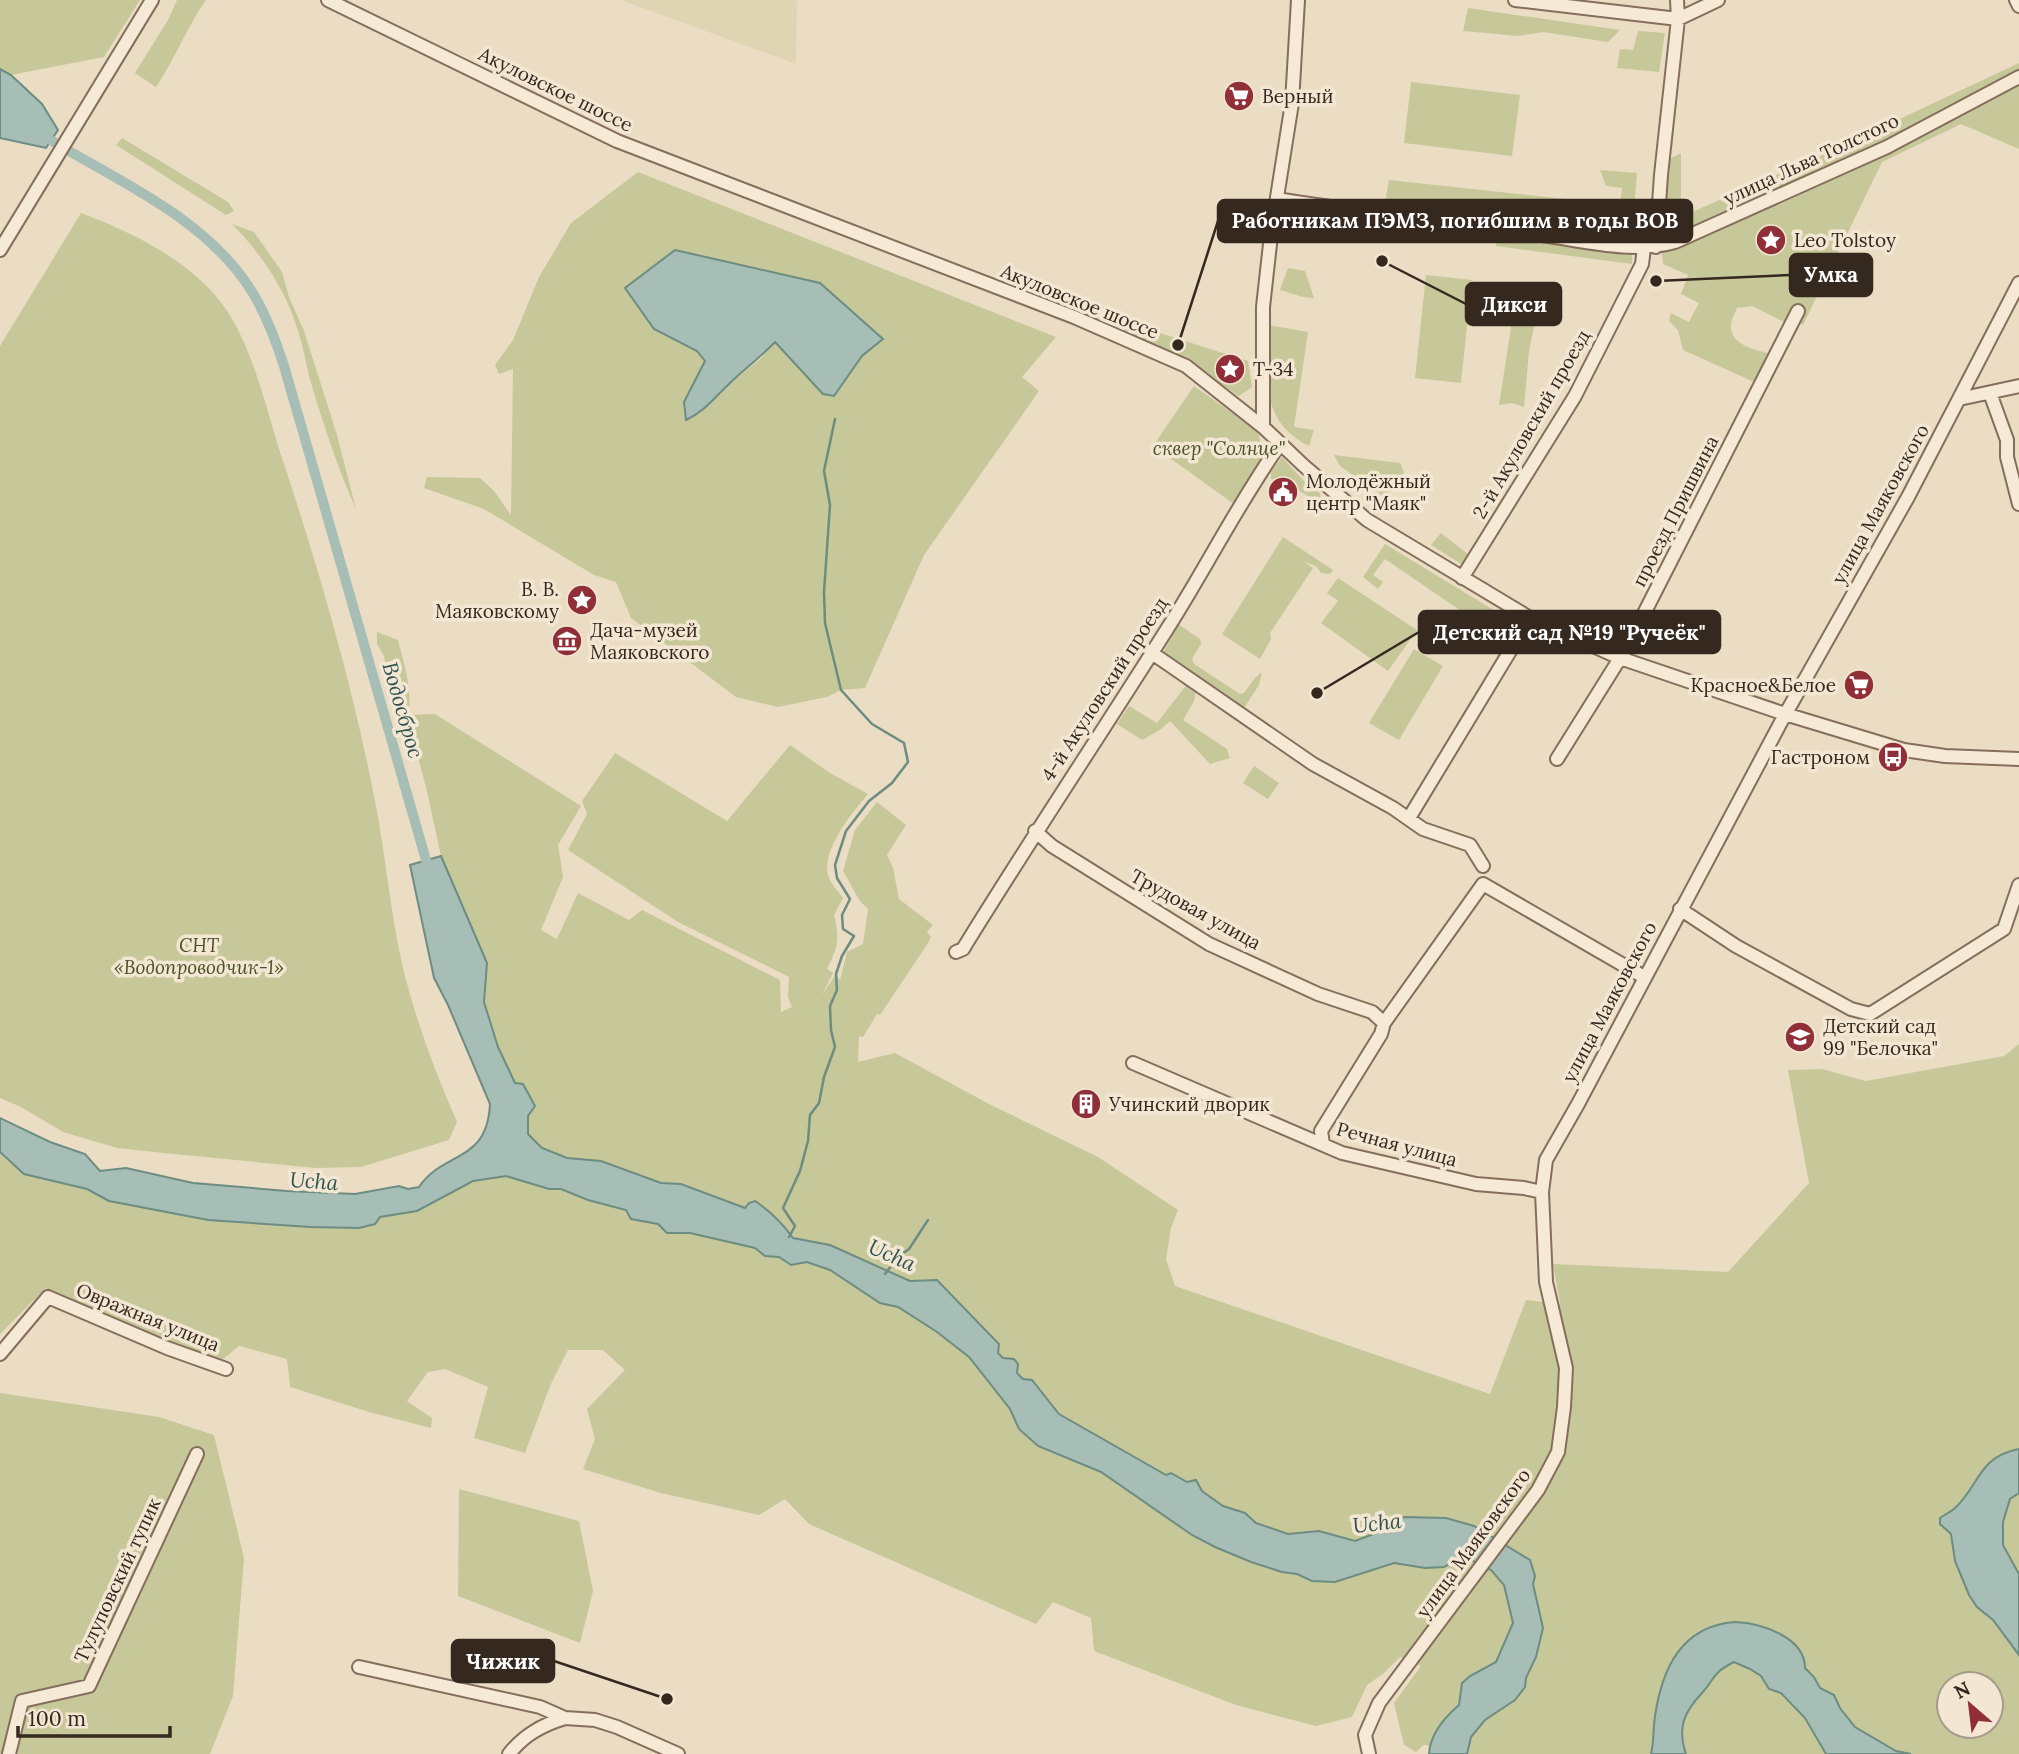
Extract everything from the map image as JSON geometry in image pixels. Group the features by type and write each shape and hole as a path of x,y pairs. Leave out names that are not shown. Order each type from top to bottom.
{"street":[{"path":"0,250 152,0"},
{"name":"Акуловское шоссе","path":"328,0 617,141 1074,317 1186,366 1264,427 1367,520 1530,618 1620,658 1785,714 1904,750 1945,756 2019,759"},
{"path":"1264,427 1263,307 1292,103 1298,0"},
{"path":"1516,0 1678,19 1718,0"},
{"name":"2-й Акуловский проезд","path":"1462,578 1575,396 1650,247 1661,175 1678,19 1677,0"},
{"path":"2016,0 2019,6"},
{"name":"улица Льва Толстого","path":"1278,199 1497,230 1650,247 1675,242 1886,147 2019,77"},
{"name":"улица Маяковского","path":"1369,1754 1365,1735 1379,1703 1511,1529 1538,1490 1558,1451 1566,1368 1546,1282 1542,1192 1546,1160 1785,714 1901,509 2019,283"},
{"name":"проезд Пришвина","path":"1557,759 1627,647 1798,311"},
{"path":"1959,399 2019,386"},
{"path":"1990,393 2007,440 2007,457 2019,504"},
{"name":"4-й Акуловский проезд","path":"956,952 962,949 1035,831 1152,653 1246,495 1280,444"},
{"path":"1409,818 1530,618"},
{"path":"1152,653 1313,764 1409,818 1423,830 1470,845 1483,866"},
{"name":"Трудовая улица","path":"1035,831 1052,846 1209,944 1318,994 1372,1012 1384,1023"},
{"path":"1323,1144 1321,1131 1381,1034 1384,1023 1483,884 1644,977"},
{"path":"1680,909 1757,958 1851,1009 1870,1014 2004,929 2019,885"},
{"name":"Речная улица","path":"1133,1063 1342,1153 1476,1184 1542,1192"},
{"name":"Овражная улица","path":"0,1354 48,1297 167,1348 226,1368"},
{"name":"Тулуповский тупик","path":"9,1754 22,1701 89,1686 197,1454"},
{"path":"359,1667 540,1707 565,1718 595,1720 678,1754"},
{"path":"509,1754 519,1741 544,1725 565,1718"}],"shaded area":[{"path":"621,0 797,0 796,64"},
{"path":"0,69 11,75 42,104 58,130 46,148 0,138"},
{"path":"675,250 820,283 883,339 862,356 834,396 823,394 775,342 704,409 686,420 684,402 705,361 697,351 654,329 625,288"},
{"path":"441,856 487,963 484,1002 498,1047 515,1083 523,1084 535,1106 528,1116 528,1134 542,1148 567,1158 601,1161 661,1183 681,1184 745,1208 755,1201 776,1218 793,1238 830,1245 910,1281 937,1280 999,1344 998,1353 1003,1358 1014,1359 1018,1364 1017,1373 1023,1379 1032,1380 1059,1414 1166,1475 1171,1473 1187,1482 1196,1480 1202,1491 1223,1506 1245,1513 1256,1523 1288,1534 1319,1531 1355,1541 1387,1529 1404,1517 1446,1518 1474,1526 1530,1560 1535,1576 1533,1584 1543,1628 1525,1687 1515,1700 1485,1720 1471,1737 1467,1754 1429,1754 1439,1727 1459,1705 1462,1683 1496,1662 1513,1623 1504,1585 1491,1570 1463,1556 1444,1567 1425,1568 1394,1563 1335,1582 1312,1581 1297,1574 1251,1562 1215,1547 1192,1535 1101,1472 1038,1446 1019,1429 1010,1409 969,1357 898,1307 880,1303 830,1270 807,1262 791,1265 779,1257 765,1256 755,1248 690,1233 667,1233 658,1224 631,1219 626,1210 588,1200 561,1189 549,1189 506,1176 473,1181 417,1211 380,1217 375,1224 359,1228 310,1227 208,1220 109,1201 87,1189 24,1174 0,1152 0,1118 50,1142 85,1154 100,1171 126,1168 193,1183 287,1191 355,1194 399,1186 408,1189 419,1187 429,1175 473,1147 487,1123 490,1104 434,978 410,865"},
{"path":"2019,1449 2019,1493 2010,1499 2003,1522 2003,1545 2019,1574 2019,1655 1993,1620 1977,1607 1969,1595 1955,1561 1951,1534 1940,1524 1940,1518 1963,1500 1987,1465 2005,1453"},
{"path":"1735,1622 1757,1625 1790,1640 1803,1657 1805,1668 1820,1688 1834,1695 1840,1708 1855,1727 1896,1751 1911,1754 1826,1754 1805,1718 1781,1693 1769,1689 1761,1676 1734,1662 1718,1673 1687,1714 1682,1728 1686,1754 1651,1754 1658,1699 1677,1653 1701,1632 1716,1625"}],"green space":[{"path":"0,0 140,0 104,57 11,75 0,69"},
{"path":"177,0 206,0 156,87 135,73 168,20"},
{"path":"1468,8 1620,30 1608,42 1543,32 1518,36 1463,31"},
{"path":"1638,31 1665,33 1659,72 1617,68 1620,49 1633,50"},
{"path":"2019,63 2019,149 1961,124 1882,162 1803,325 1787,316 1784,322 1752,306 1737,308 1731,324 1734,337 1744,345 1768,353 1754,382 1683,350 1678,330 1669,321 1671,313 1689,322 1699,303 1681,294 1688,275 1663,264 1660,229 1666,161 1681,153 1681,217 1842,146"},
{"path":"1411,82 1520,95 1512,156 1404,143"},
{"path":"122,138 228,202 234,211 226,215 116,145"},
{"path":"1600,170 1637,173 1632,232 1654,233 1648,249 1632,247 1632,264 1496,246 1497,230 1616,244 1385,203 1389,180 1620,205 1622,188 1606,186"},
{"path":"638,172 1056,337 1022,377 1039,391 924,555 865,688 841,690 827,697 778,707 736,697 631,618 616,582 594,575 484,509 424,488 427,477 480,478 494,491 511,515 513,369 499,374 495,365 513,340 539,277 571,223","holes":["780,275 820,283 862,356 834,396 823,394 775,342 759,360 730,383 684,402 705,361 697,351"]},
{"name":"СНТ «Водопроводчик-1»","path":"81,213 136,237 186,268 215,295 227,311 247,350 308,541 345,670 375,801 403,968 427,1046 457,1122 449,1140 361,1167 316,1168 117,1148 63,1132 0,1098 0,346"},
{"path":"232,224 254,232 282,272 337,435 356,509 325,426 288,303 263,261"},
{"path":"1288,268 1305,271 1314,298 1280,290"},
{"path":"1426,275 1472,280 1461,383 1415,378"},
{"path":"1529,286 1542,289 1529,351 1524,407 1512,403 1499,405 1517,288"},
{"path":"1119,320 1248,361 1252,387 1239,396 1186,361 1117,326"},
{"path":"1268,325 1308,332 1294,427 1314,430 1309,446 1292,435 1273,409 1267,378"},
{"name":"сквер \"Солнце\"","path":"1194,386 1257,430 1265,456 1234,504 1153,446"},
{"path":"1334,455 1400,463 1404,472 1385,498 1340,466"},
{"path":"1282,457 1303,480 1320,493 1323,505 1293,487 1271,479 1271,471"},
{"path":"1441,533 1469,555 1463,565 1431,545"},
{"path":"1283,537 1333,570 1330,574 1321,573 1317,567 1304,561 1313,568 1270,633 1271,639 1260,659 1222,634"},
{"path":"1385,544 1518,625 1508,643 1385,559 1373,575 1383,582 1378,589 1363,577"},
{"path":"1338,578 1417,630 1388,671 1321,623 1338,601 1327,593"},
{"path":"1178,624 1200,639 1201,644 1192,659 1194,664 1240,694 1244,693 1262,672 1259,685 1242,711 1168,661 1164,651"},
{"path":"377,632 398,640 409,687 408,715 435,714 581,806 558,845 563,877 541,930 557,939 578,893 629,920 642,910 780,980 781,1012 792,1007 788,997 789,977 678,922 568,850 587,814 582,801 615,753 727,821 790,745 830,773 868,794 840,832 829,854 828,875 843,898 834,915 837,943 827,969 833,973 822,995 836,974 840,980 847,952 863,944 868,909 843,871 855,830 877,802 906,825 887,855 893,868 899,899 933,925 927,932 931,937 928,943 880,1015 877,1014 863,1037 859,1036 858,1062 895,1053 989,1104 1098,1157 1178,1210 1171,1228 1166,1259 1175,1286 1490,1394 1526,1300 1560,1304 1553,1264 1728,1272 1809,1183 1788,1070 1822,1069 1866,1081 2004,1056 2019,1044 2019,1754 1467,1754 1424,1745 1416,1752 1404,1745 1394,1703 1421,1666 1400,1657 1367,1685 1352,1717 1316,1726 1236,1705 1094,1651 1091,1618 1053,1602 1036,1624 809,1524 785,1499 759,1515 661,1493 583,1469 595,1439 587,1409 625,1370 603,1350 568,1350 550,1386 525,1453 474,1438 488,1387 445,1369 428,1372 407,1401 432,1418 431,1428 290,1387 287,1359 239,1346 221,1361 164,1341 46,1288 0,1334 0,1152 24,1174 87,1189 109,1201 208,1220 359,1228 380,1217 417,1211 473,1181 506,1176 542,1148 528,1135 528,1116 497,1047 484,1002 487,963 441,856 407,716 398,712 389,689 384,656 377,644"},
{"path":"1414,649 1443,666 1399,740 1369,723"},
{"path":"1188,683 1196,691 1194,701 1183,720 1227,749 1230,758 1210,764 1170,721 1142,740 1117,724 1129,706 1157,723"},
{"path":"1254,766 1279,783 1268,799 1243,783"},
{"path":"0,1393 159,1417 214,1435 244,1558 233,1696 210,1754 0,1754"},
{"path":"459,1489 579,1521 593,1591 580,1643 458,1596"}],"waterway":[{"name":"Водосброс","path":"52,141 185,221 230,263 260,306 284,366 430,874"},
{"path":"789,1237 795,1226 783,1208 800,1171 808,1141 810,1115 819,1103 824,1077 835,1047 830,1006 837,990 836,974 842,956 854,936 843,929 842,915 850,899 837,878 835,865 846,831 869,801 892,783 908,762 904,743 872,724 841,690 825,623 824,592 830,505 824,471 835,419"},
{"name":"Ucha","path":"885,1274 898,1257 909,1249 928,1220"}],"place":[{"name":"Верный","path":"1239,96"},
{"name":"Leo Tolstoy","path":"1771,240"},
{"name":"Дикси","path":"1382,261"},
{"name":"Умка","path":"1656,281"},
{"name":"Работникам ПЭМЗ, погибшим в годы ВОВ","path":"1178,345"},
{"name":"Т-34","path":"1230,369"},
{"name":"Молодёжный центр \"Маяк\"","path":"1283,492"},
{"name":"В. В. Маяковскому","path":"582,600"},
{"name":"Дача-музей Маяковского","path":"567,641"},
{"name":"Красное&Белое","path":"1859,685"},
{"name":"Детский сад №19 \"Ручеёк\"","path":"1317,693"},
{"name":"Гастроном","path":"1893,757"},
{"name":"Детский сад 99 \"Белочка\"","path":"1800,1037"},
{"name":"Учинский дворик","path":"1086,1104"},
{"name":"Чижик","path":"667,1699"}]}
